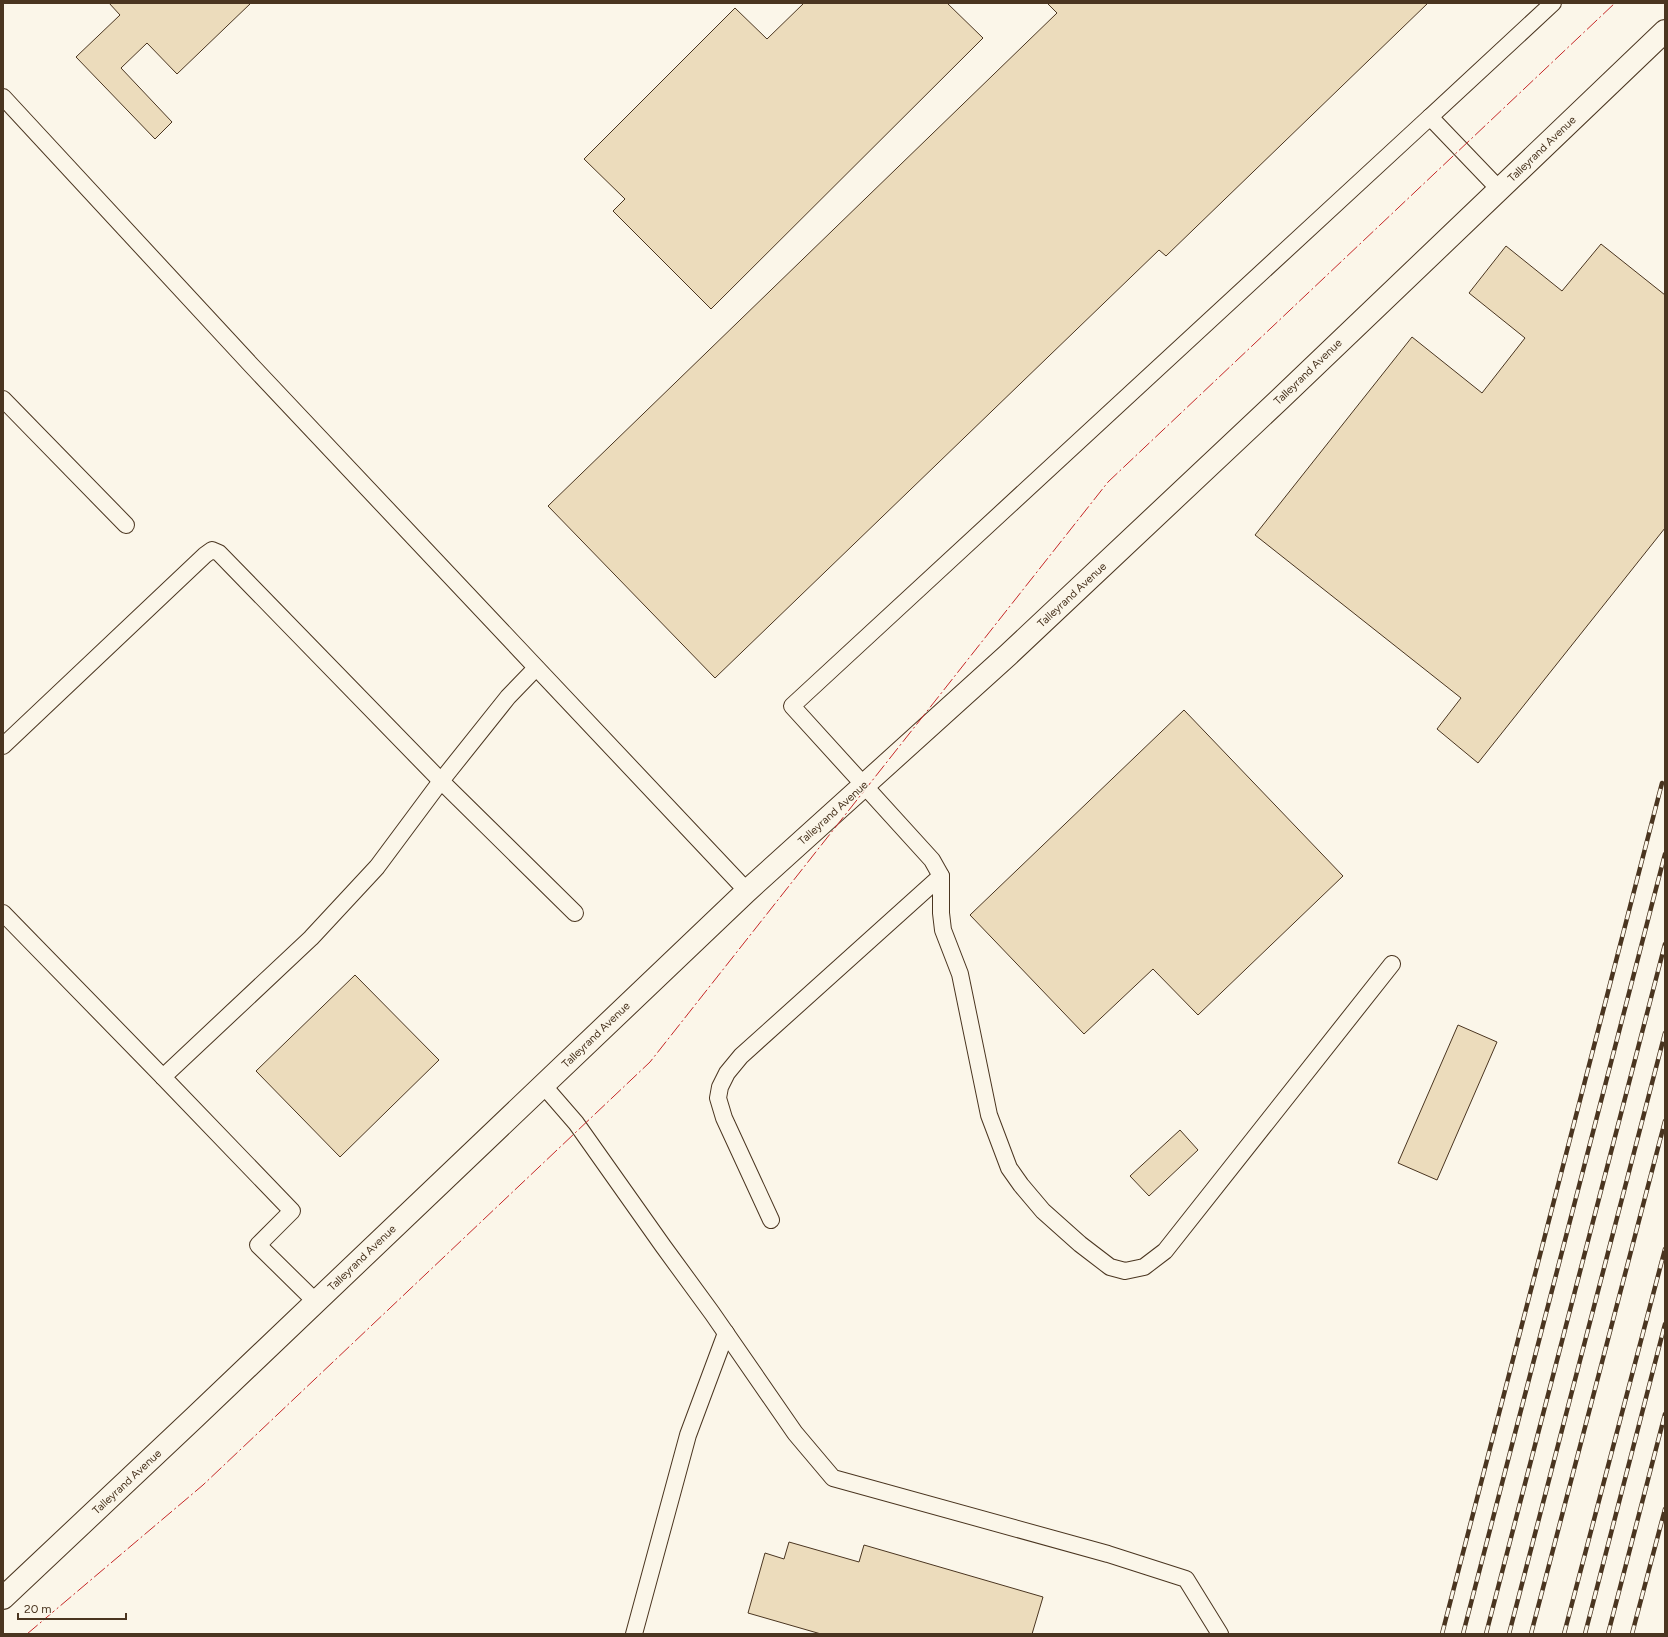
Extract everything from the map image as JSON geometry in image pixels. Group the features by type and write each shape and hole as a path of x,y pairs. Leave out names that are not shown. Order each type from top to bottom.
{"street":[{"name":"Talleyrand Avenue","path":"3,1598 747,891 1020,644 1285,394 1665,31"}],"lane":[{"path":"1392,964 1165,1251 1144,1267 1125,1271 1110,1267 1043,1211 1009,1168 989,1115 960,974 943,930 940,913 941,876 932,860 792,706 1554,3"},
{"path":"3,97 241,354 747,891"},
{"path":"1430,117 1500,189"},
{"path":"3,399 126,525"},
{"path":"3,746 205,554 212,550 219,553 441,781 575,912"},
{"path":"163,1077 311,938 377,867 441,781 508,697 536,668"},
{"path":"771,1220 724,1118 718,1098 720,1087 727,1073 741,1056 941,876"},
{"path":"3,913 292,1211 258,1244 316,1302"},
{"path":"543,1085 576,1123 726,1333 795,1433 833,1478 1108,1554 1186,1578 1220,1634"},
{"path":"634,1634 688,1435 726,1333"}],"building":[{"path":"109,3 251,3 177,74 147,43 121,68 172,122 155,139 76,57 120,15"},
{"path":"804,3 947,3 983,38 711,309 613,211 625,199 584,159 735,8 767,39"},
{"path":"1047,3 1428,3 1166,256 1159,250 715,678 548,506 1057,13"},
{"path":"1601,244 1665,295 1665,528 1478,763 1437,729 1461,698 1255,535 1412,337 1482,393 1525,338 1469,293 1506,246 1562,291"},
{"path":"1184,710 1343,876 1198,1015 1153,969 1084,1034 970,915"},
{"path":"355,975 439,1060 340,1157 256,1071"},
{"path":"1458,1025 1497,1042 1437,1180 1398,1163"},
{"path":"1180,1130 1198,1150 1149,1196 1130,1176"},
{"path":"789,1542 859,1562 864,1545 1043,1597 1032,1634 821,1634 748,1613 765,1553 784,1559"}],"railway":[{"path":"1442,1634 1662,783"},
{"path":"1463,1634 1665,854"},
{"path":"1486,1634 1665,944"},
{"path":"1509,1634 1665,1033"},
{"path":"1531,1634 1665,1121"},
{"path":"1564,1634 1665,1249"},
{"path":"1585,1634 1665,1324"},
{"path":"1608,1634 1665,1414"},
{"path":"1632,1634 1665,1509"}],"power":[{"path":"27,1634 203,1485 650,1062 1108,482 1615,3"}]}
